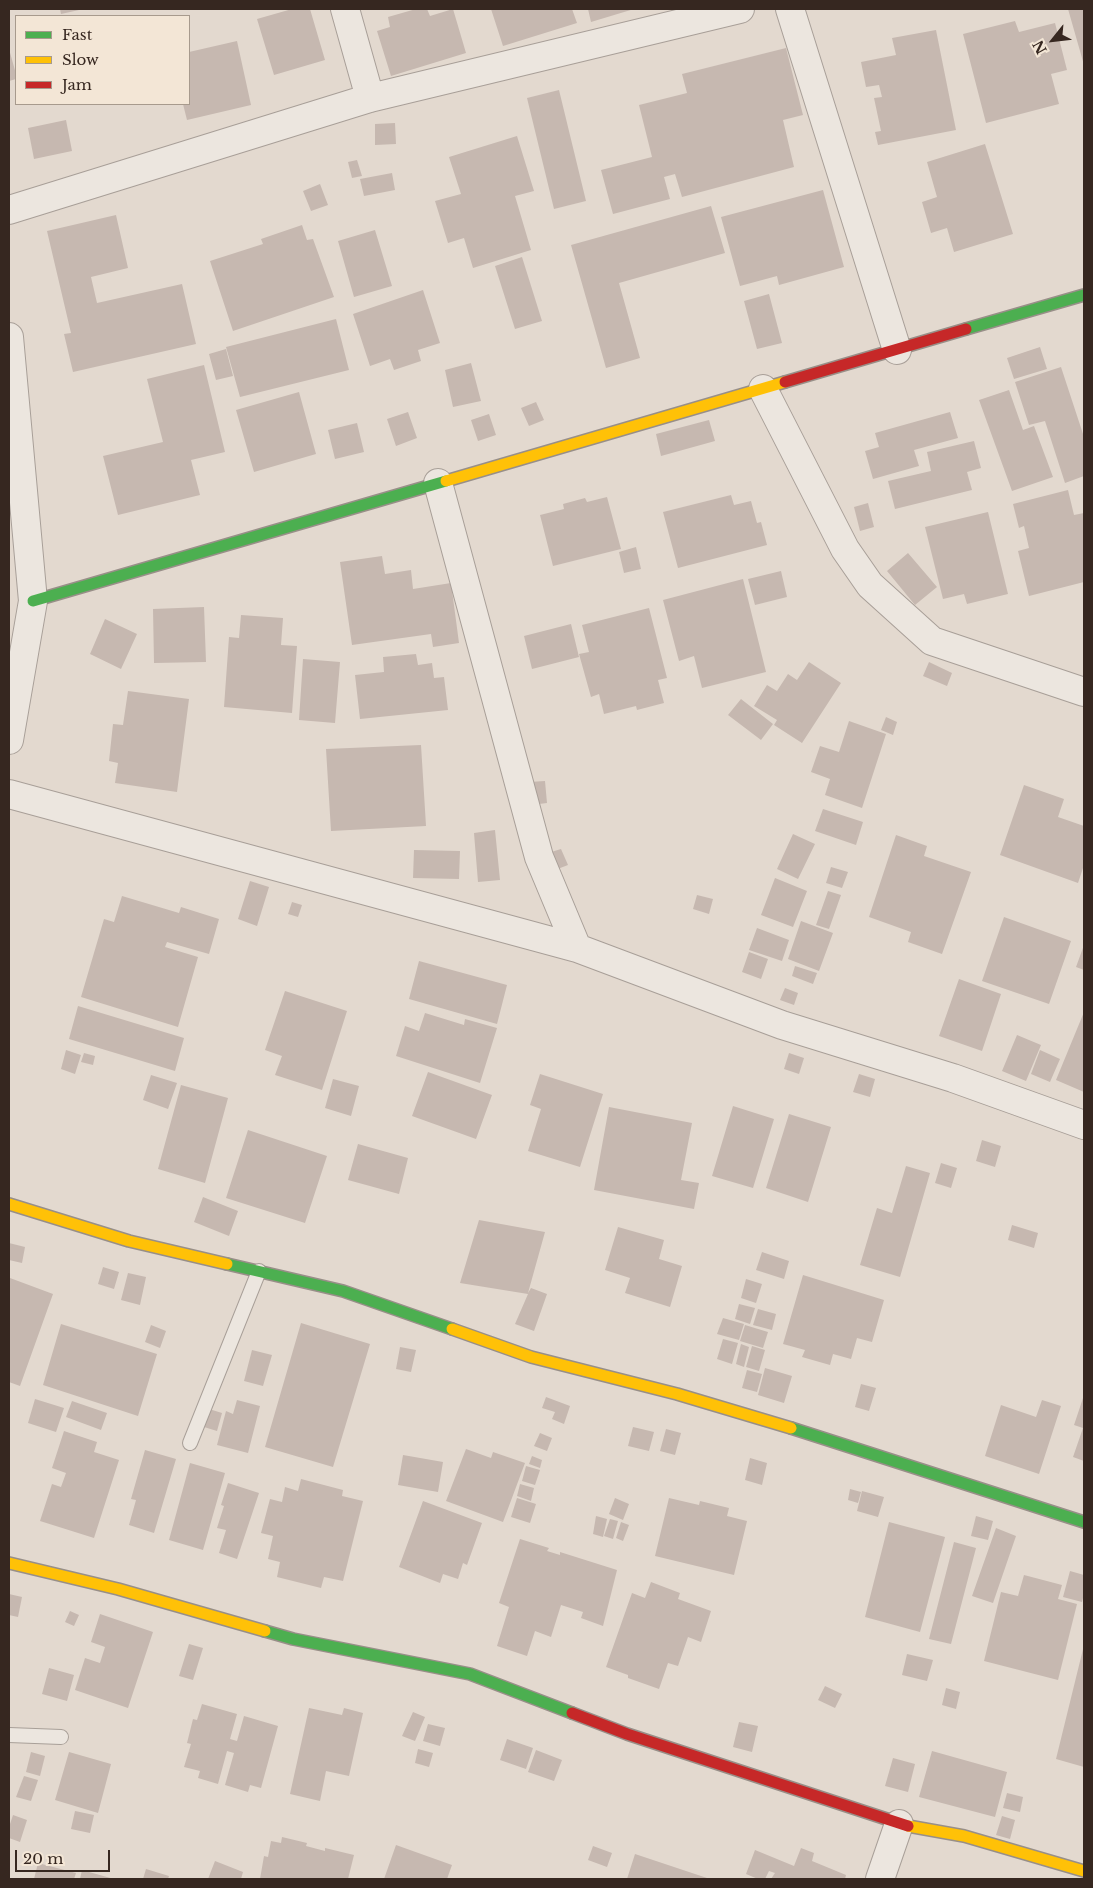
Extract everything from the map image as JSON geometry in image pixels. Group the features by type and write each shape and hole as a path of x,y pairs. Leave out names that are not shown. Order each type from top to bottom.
{"street":[{"path":"344,9 370,98"},
{"path":"9,210 370,98 740,9"},
{"path":"790,9 896,350"},
{"path":"33,601 1084,295"},
{"path":"9,338 33,601 9,740"},
{"path":"763,389 845,549 870,585 932,642 1084,692"},
{"path":"438,483 539,857 577,948"},
{"path":"9,794 577,948 782,1026 954,1078 1084,1126"},
{"path":"9,1204 129,1241 343,1291 531,1357 676,1394 832,1440 1084,1522"},
{"path":"9,1563 118,1589 293,1639 470,1674 627,1734 899,1824 964,1836 1084,1871"},
{"path":"880,1879 899,1824"}],"lane":[{"path":"190,1443 259,1271"},
{"path":"9,1736 61,1737"}],"building":[{"path":"60,9 79,9 79,10 61,14"},
{"path":"292,9 310,9 325,60 274,75 257,19"},
{"path":"416,9 427,9 430,16 453,9 466,53 391,76 377,31 390,27 388,17"},
{"path":"491,9 572,9 577,23 503,46"},
{"path":"588,9 634,9 591,22"},
{"path":"1068,9 1084,9 1084,65"},
{"path":"1015,21 1019,32 1055,23 1067,70 1051,74 1059,104 986,123 963,34"},
{"path":"936,30 956,130 878,145 875,132 881,131 874,98 882,97 879,85 866,87 861,62 896,55 892,38"},
{"path":"237,41 251,105 187,120 183,105 190,105 190,52"},
{"path":"786,48 803,115 783,120 794,167 682,197 675,174 664,177 670,199 613,214 601,170 652,157 639,105 687,93 682,74"},
{"path":"9,49 15,70 15,79 9,81"},
{"path":"559,90 586,201 554,209 527,98"},
{"path":"66,120 72,151 34,159 28,128"},
{"path":"395,123 396,144 375,145 375,124"},
{"path":"517,136 534,191 515,196 531,250 473,268 464,238 448,243 435,201 461,194 449,157"},
{"path":"985,144 1013,234 954,252 947,228 931,233 922,202 937,197 927,162"},
{"path":"357,160 362,176 352,178 348,162"},
{"path":"392,173 395,190 364,196 360,179"},
{"path":"320,184 328,205 311,211 303,191"},
{"path":"823,190 844,267 779,285 777,276 740,286 721,217"},
{"path":"711,206 725,253 619,283 640,358 606,368 571,245"},
{"path":"116,215 128,268 91,277 97,303 182,284 196,344 73,372 64,334 71,333 47,231"},
{"path":"302,225 307,240 313,239 334,297 233,331 210,261 263,244 261,239"},
{"path":"375,230 392,286 354,297 338,241"},
{"path":"522,257 542,321 515,329 495,266"},
{"path":"423,290 440,343 418,350 421,361 394,370 390,359 370,366 353,314"},
{"path":"769,294 782,343 757,349 744,301"},
{"path":"336,319 349,370 240,397 226,347"},
{"path":"1040,347 1047,369 1014,379 1007,358"},
{"path":"226,349 233,376 216,380 209,354"},
{"path":"471,363 481,401 453,407 445,370"},
{"path":"204,365 225,452 191,460 200,495 118,515 103,456 163,442 147,379"},
{"path":"1061,367 1084,437 1084,476 1065,483 1045,421 1029,425 1015,382"},
{"path":"1009,390 1023,430 1034,426 1053,477 1012,491 979,400"},
{"path":"299,392 316,454 254,472 236,410"},
{"path":"536,402 544,420 529,426 521,408"},
{"path":"408,412 417,438 396,446 387,419"},
{"path":"950,412 958,438 914,450 919,466 873,479 865,451 879,447 875,433"},
{"path":"489,414 496,435 478,441 471,420"},
{"path":"709,420 715,441 661,456 656,434"},
{"path":"357,423 364,452 335,459 328,430"},
{"path":"974,441 981,468 967,472 972,490 895,509 888,481 931,471 927,452"},
{"path":"1068,490 1074,515 1084,513 1084,582 1029,596 1018,551 1029,548 1024,526 1019,528 1013,504"},
{"path":"731,495 734,505 751,501 757,523 761,522 767,545 678,568 663,512"},
{"path":"607,497 621,549 553,566 540,515 564,509 563,504 585,498 587,502"},
{"path":"868,503 874,527 860,531 854,507"},
{"path":"988,512 1008,594 967,604 964,594 943,599 925,527"},
{"path":"636,547 641,569 624,573 619,552"},
{"path":"908,553 937,587 915,605 887,571"},
{"path":"382,556 385,574 411,570 413,589 451,583 459,643 433,647 431,634 352,645 340,562"},
{"path":"781,571 787,597 755,605 748,579"},
{"path":"743,579 766,672 702,688 694,656 679,661 663,600"},
{"path":"204,607 206,662 154,663 153,609"},
{"path":"649,608 667,678 658,680 664,703 637,710 636,706 604,714 599,694 591,697 579,654 589,652 582,625"},
{"path":"241,615 283,618 281,645 297,646 292,713 224,707 229,637 239,638"},
{"path":"105,619 137,634 121,669 90,654"},
{"path":"571,624 579,657 532,669 524,636"},
{"path":"416,654 418,665 432,663 434,678 444,677 448,710 360,719 355,675 384,672 383,657"},
{"path":"303,659 340,662 335,723 299,720"},
{"path":"809,662 841,683 802,743 774,725 777,720 754,706 767,685 777,691 788,674 797,680"},
{"path":"929,662 952,673 947,686 923,676"},
{"path":"128,691 189,699 177,792 115,783 118,763 109,761 113,724 123,725"},
{"path":"741,699 773,724 761,740 728,715"},
{"path":"886,717 897,722 893,735 881,730"},
{"path":"849,721 886,734 862,808 825,795 830,779 811,772 820,746 839,752"},
{"path":"421,745 426,826 331,831 326,749"},
{"path":"545,781 547,803 531,805 529,782"},
{"path":"1024,785 1064,799 1058,817 1084,826 1084,865 1078,883 1000,855"},
{"path":"823,809 863,822 856,845 815,831"},
{"path":"495,830 500,880 478,882 474,833"},
{"path":"793,834 815,844 798,879 777,869"},
{"path":"896,835 927,846 924,856 971,872 942,954 908,942 911,932 869,917"},
{"path":"561,849 568,865 555,870 548,853"},
{"path":"414,850 460,851 459,879 413,878"},
{"path":"831,867 848,872 842,888 826,883"},
{"path":"775,878 807,891 793,927 761,915"},
{"path":"250,881 269,887 257,926 238,919"},
{"path":"828,891 841,895 829,929 816,925"},
{"path":"697,895 713,899 709,914 693,909"},
{"path":"122,896 179,913 181,907 219,919 209,954 167,942 165,947 198,957 178,1027 81,997 104,919 114,922"},
{"path":"292,902 302,905 298,917 288,914"},
{"path":"1004,917 1071,941 1049,1004 982,981"},
{"path":"801,921 833,933 819,971 788,959"},
{"path":"757,928 789,940 782,961 749,950"},
{"path":"1084,945 1084,970 1076,967"},
{"path":"749,952 768,959 761,979 742,972"},
{"path":"419,961 507,985 497,1024 409,999"},
{"path":"795,966 817,973 813,984 792,976"},
{"path":"959,979 1001,994 982,1051 939,1036"},
{"path":"785,988 798,993 794,1005 780,1000"},
{"path":"285,991 347,1011 322,1090 275,1075 282,1056 265,1050"},
{"path":"78,1006 184,1038 175,1071 69,1039"},
{"path":"1084,1012 1084,1092 1056,1080"},
{"path":"425,1013 464,1025 465,1019 497,1028 480,1083 396,1056 405,1026 419,1031"},
{"path":"1017,1035 1041,1045 1026,1081 1002,1071"},
{"path":"66,1050 81,1055 75,1074 61,1069"},
{"path":"1040,1050 1060,1059 1050,1082 1031,1074"},
{"path":"84,1053 95,1056 93,1065 81,1062"},
{"path":"789,1053 804,1058 799,1074 784,1069"},
{"path":"428,1072 492,1095 476,1139 412,1116"},
{"path":"540,1074 603,1094 580,1167 528,1151 541,1109 530,1105"},
{"path":"859,1074 875,1079 870,1097 853,1092"},
{"path":"151,1075 177,1083 168,1109 143,1100"},
{"path":"333,1079 359,1086 351,1116 325,1108"},
{"path":"181,1085 228,1098 205,1183 158,1169"},
{"path":"733,1106 774,1119 753,1188 712,1176"},
{"path":"609,1107 692,1123 681,1180 699,1183 694,1209 594,1190"},
{"path":"789,1114 831,1127 808,1202 766,1188"},
{"path":"248,1130 327,1156 305,1223 226,1198"},
{"path":"982,1140 1001,1146 995,1167 976,1161"},
{"path":"358,1144 408,1158 399,1194 348,1180"},
{"path":"941,1163 957,1168 951,1188 935,1183"},
{"path":"906,1166 930,1173 900,1277 860,1265 877,1208 892,1213"},
{"path":"203,1197 238,1211 229,1236 194,1222"},
{"path":"479,1220 545,1232 528,1293 531,1288 547,1294 534,1331 515,1324 528,1294 460,1283"},
{"path":"1012,1225 1038,1233 1034,1248 1008,1240"},
{"path":"618,1227 664,1240 659,1259 682,1266 670,1307 625,1293 630,1278 605,1270"},
{"path":"9,1243 25,1247 22,1263 9,1260"},
{"path":"762,1252 789,1261 784,1279 756,1270"},
{"path":"103,1267 119,1272 114,1289 98,1284"},
{"path":"128,1273 146,1277 140,1305 121,1300"},
{"path":"803,1275 884,1300 872,1342 857,1338 851,1359 833,1354 830,1365 802,1357 805,1350 783,1344"},
{"path":"10,1278 53,1294 20,1386 9,1382"},
{"path":"746,1279 762,1284 756,1303 741,1298"},
{"path":"739,1304 755,1308 750,1324 735,1319"},
{"path":"758,1309 776,1314 772,1330 753,1325"},
{"path":"723,1318 744,1324 739,1340 717,1334"},
{"path":"301,1323 370,1344 333,1467 265,1447"},
{"path":"61,1324 157,1354 138,1416 43,1385"},
{"path":"151,1325 166,1331 160,1348 145,1342"},
{"path":"745,1325 768,1332 763,1348 740,1341"},
{"path":"723,1339 738,1343 732,1364 717,1359"},
{"path":"741,1344 749,1347 744,1367 736,1364"},
{"path":"752,1346 765,1350 759,1371 746,1367"},
{"path":"400,1347 416,1350 411,1372 396,1369"},
{"path":"252,1350 272,1355 263,1386 244,1381"},
{"path":"765,1368 792,1376 784,1403 758,1395"},
{"path":"747,1370 762,1374 757,1392 742,1388"},
{"path":"861,1384 876,1388 869,1411 855,1407"},
{"path":"1084,1395 1084,1461 1073,1457 1083,1428 1074,1425"},
{"path":"546,1397 570,1406 564,1424 552,1419 555,1412 542,1408"},
{"path":"35,1399 64,1408 56,1432 28,1423"},
{"path":"237,1400 260,1406 248,1453 217,1445 226,1411 233,1414"},
{"path":"1042,1400 1061,1406 1039,1474 985,1456 1001,1405 1036,1417"},
{"path":"72,1401 107,1413 101,1430 66,1417"},
{"path":"209,1409 222,1413 217,1431 204,1427"},
{"path":"633,1427 654,1432 649,1451 628,1446"},
{"path":"666,1429 681,1433 675,1455 660,1451"},
{"path":"64,1431 97,1442 94,1452 119,1460 94,1538 40,1521 52,1484 61,1487 66,1473 52,1468"},
{"path":"540,1433 552,1438 547,1451 534,1446"},
{"path":"466,1449 491,1458 493,1452 525,1463 503,1522 446,1501"},
{"path":"145,1450 176,1459 154,1533 129,1525 136,1500 131,1499"},
{"path":"403,1455 443,1462 438,1492 398,1485"},
{"path":"532,1456 542,1460 540,1468 529,1464"},
{"path":"750,1458 767,1463 762,1485 745,1480"},
{"path":"190,1463 225,1473 203,1550 169,1540"},
{"path":"526,1466 540,1470 535,1485 522,1481"},
{"path":"301,1479 343,1490 342,1496 363,1501 343,1581 324,1577 321,1588 277,1577 280,1562 268,1559 273,1536 261,1533 270,1499 282,1502 285,1487 298,1491"},
{"path":"228,1483 259,1493 237,1559 219,1553 226,1530 217,1528 224,1506 221,1505"},
{"path":"520,1484 534,1488 531,1501 517,1496"},
{"path":"850,1489 861,1492 858,1503 848,1500"},
{"path":"862,1491 884,1497 878,1517 857,1511"},
{"path":"517,1498 536,1504 530,1523 511,1517"},
{"path":"615,1498 629,1504 623,1520 609,1514"},
{"path":"669,1498 699,1505 700,1501 729,1508 727,1516 747,1521 734,1575 655,1556"},
{"path":"423,1501 482,1523 467,1565 463,1563 458,1579 443,1574 440,1583 399,1567"},
{"path":"596,1516 607,1519 603,1537 593,1534"},
{"path":"976,1516 993,1521 988,1540 971,1536"},
{"path":"610,1519 618,1521 613,1539 604,1536"},
{"path":"621,1522 629,1525 623,1541 616,1538"},
{"path":"889,1522 945,1537 920,1632 865,1617"},
{"path":"996,1528 1016,1536 993,1603 972,1596"},
{"path":"520,1539 549,1548 547,1551 560,1555 560,1552 617,1570 603,1626 581,1618 583,1612 561,1605 551,1637 535,1631 527,1656 497,1646 509,1607 499,1603"},
{"path":"954,1542 976,1548 951,1644 929,1639"},
{"path":"1070,1571 1084,1575 1082,1602 1063,1597"},
{"path":"1024,1575 1062,1585 1058,1599 1077,1604 1058,1680 984,1661 1001,1592 1018,1596"},
{"path":"651,1582 680,1593 678,1599 711,1611 701,1642 688,1637 678,1666 668,1663 659,1689 628,1678 628,1675 606,1667 632,1593 645,1598"},
{"path":"9,1594 22,1597 18,1617 9,1615"},
{"path":"70,1611 79,1615 74,1626 65,1622"},
{"path":"100,1614 153,1632 128,1708 75,1690 85,1658 100,1663 105,1647 91,1642"},
{"path":"189,1644 203,1648 193,1680 179,1676"},
{"path":"1084,1645 1084,1767 1056,1759"},
{"path":"907,1654 933,1660 927,1681 902,1675"},
{"path":"49,1668 74,1675 67,1701 42,1694"},
{"path":"825,1686 842,1694 835,1708 818,1700"},
{"path":"946,1688 960,1692 956,1709 942,1705"},
{"path":"202,1704 237,1714 230,1739 237,1741 244,1716 278,1726 261,1788 250,1785 248,1792 225,1785 234,1753 227,1751 218,1784 198,1778 200,1771 184,1767 191,1744 187,1743 193,1719 197,1720"},
{"path":"309,1708 342,1715 344,1708 363,1713 349,1776 326,1771 320,1801 290,1794"},
{"path":"413,1712 425,1717 415,1741 402,1736"},
{"path":"739,1722 758,1726 752,1752 733,1747"},
{"path":"428,1724 445,1728 440,1746 423,1741"},
{"path":"507,1739 533,1748 526,1769 500,1760"},
{"path":"418,1749 433,1753 429,1767 415,1763"},
{"path":"536,1750 562,1760 554,1781 528,1772"},
{"path":"932,1751 1007,1772 995,1817 919,1797"},
{"path":"31,1752 45,1756 40,1776 26,1772"},
{"path":"69,1752 111,1764 98,1813 55,1800"},
{"path":"893,1758 915,1764 908,1792 885,1786"},
{"path":"24,1776 38,1780 31,1801 16,1797"},
{"path":"1007,1793 1023,1797 1020,1812 1003,1808"},
{"path":"75,1811 94,1815 90,1833 71,1829"},
{"path":"13,1815 27,1820 20,1842 9,1838 9,1827"},
{"path":"1002,1816 1015,1820 1010,1839 996,1835"},
{"path":"282,1837 307,1843 306,1846 325,1851 325,1848 354,1855 348,1879 260,1879 264,1856 268,1857 271,1841 281,1843"},
{"path":"396,1845 452,1865 447,1879 384,1879"},
{"path":"593,1846 612,1853 607,1867 588,1860"},
{"path":"801,1848 814,1853 812,1861 846,1875 845,1879 771,1879 775,1873 769,1871 765,1879 758,1879 746,1874 755,1850 794,1866"},
{"path":"635,1854 710,1879 627,1879"},
{"path":"215,1861 243,1872 241,1879 208,1879"},
{"path":"38,1863 76,1873 74,1879 34,1879"},
{"path":"146,1869 169,1876 168,1879 143,1879"},
{"path":"82,1870 114,1879 80,1879"}],"traffic: fast":[{"path":"966,329 1084,295"},
{"path":"33,601 446,481"},
{"path":"227,1264 343,1291 452,1329"},
{"path":"791,1428 1084,1522"},
{"path":"265,1631 293,1639 470,1674 572,1713"}],"traffic: slow":[{"path":"446,481 785,382"},
{"path":"9,1204 129,1241 227,1264"},
{"path":"452,1329 531,1357 677,1394 791,1428"},
{"path":"9,1563 118,1589 265,1631"},
{"path":"908,1826 964,1836 1084,1871"}],"traffic: jam":[{"path":"785,382 966,329"},
{"path":"572,1713 627,1734 908,1826"}]}
